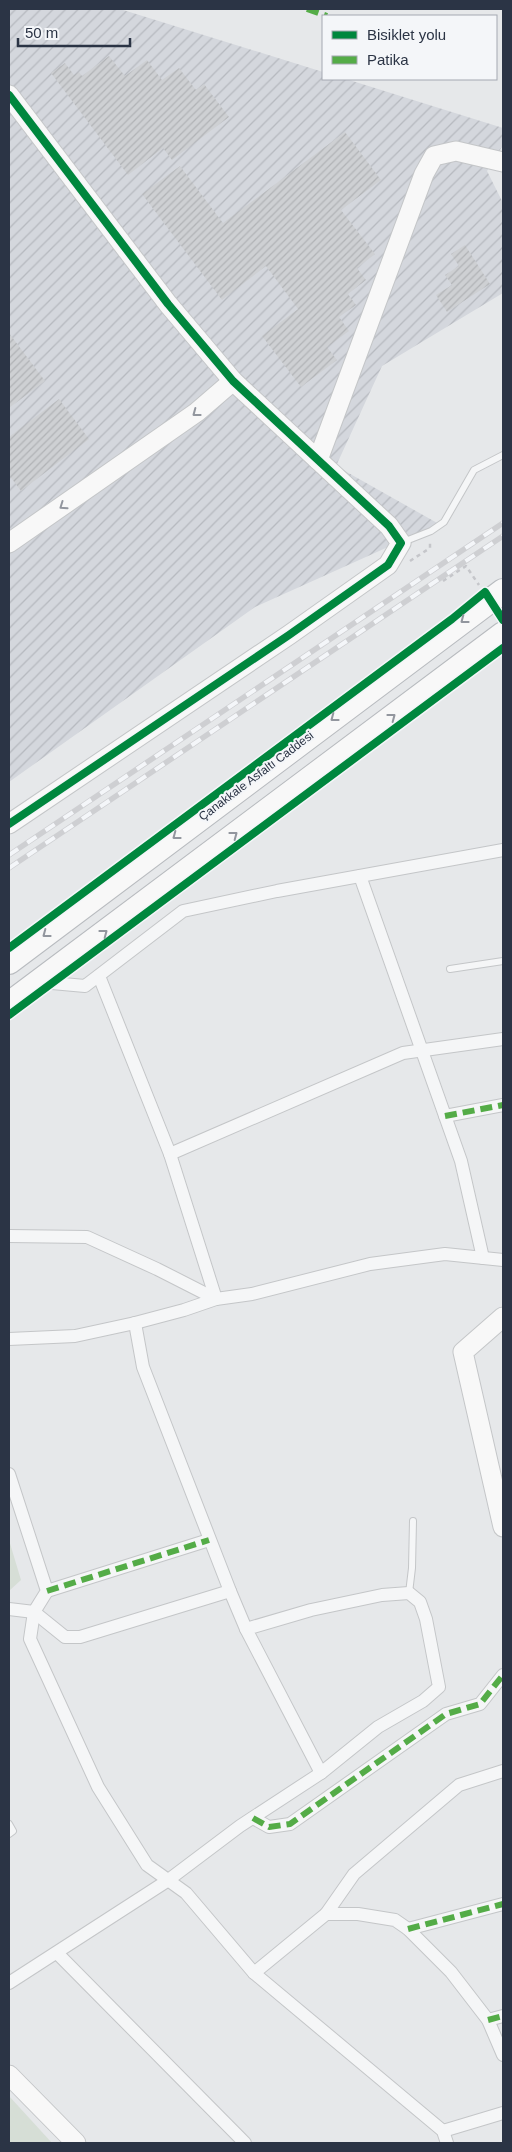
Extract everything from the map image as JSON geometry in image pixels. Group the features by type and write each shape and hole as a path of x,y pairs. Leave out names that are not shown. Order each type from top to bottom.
{"highway":[{"name":"Çanakkale Asfaltı Caddesi","path":"9,962 492,595"},
{"path":"9,1004 503,634"}],"street":[{"path":"9,96 168,304 233,382 389,526 401,543 388,565 289,635 9,824"},
{"path":"318,460 424,174 434,156 456,151 503,162"},
{"path":"9,543 197,412 233,382"},
{"path":"38,982 85,986 183,911 277,891 503,850"},
{"path":"360,876 461,1161 483,1258"},
{"path":"99,976 170,1154 216,1299"},
{"path":"170,1154 403,1053 422,1052 503,1039"},
{"path":"445,1116 503,1105"},
{"path":"9,1236 88,1238 157,1269 216,1299"},
{"path":"9,1339 76,1336 135,1323 216,1299 252,1294 370,1264 444,1254 503,1260"},
{"path":"503,1317 463,1352 503,1527"},
{"path":"135,1323 143,1367 230,1591 246,1629 321,1773"},
{"path":"9,1474 47,1591"},
{"path":"209,1540 47,1591 34,1612 30,1639 98,1788 147,1865 186,1893 254,1972 445,2137 503,2113"},
{"path":"9,1610 34,1612 65,1637 80,1637 230,1591"},
{"path":"9,1983 57,1954 167,1881 253,1818 321,1773 378,1727 423,1701 438,1687 426,1620 420,1602 409,1593 382,1596 311,1610 246,1629"},
{"path":"253,1818 269,1827 290,1824 446,1714 480,1704 503,1674"},
{"path":"254,1972 326,1914 354,1874 459,1785 503,1771"},
{"path":"408,1929 503,1904"},
{"path":"326,1914 358,1914 395,1920 408,1929 451,1972 488,2020 503,2055"},
{"path":"57,1954 245,2143"},
{"path":"488,2020 503,2016"},
{"path":"9,2075 76,2143"}],"lane":[{"path":"401,543 431,531 444,522 474,470 503,454"},
{"path":"450,969 503,961"},
{"path":"409,1593 412,1568 413,1520"},
{"path":"9,1824 13,1831 9,1834"}],"path":[{"path":"407,564 430,548"},
{"path":"443,581 466,566 492,595"}],"shaded area":[{"path":"9,9 120,9 322,72 322,80 349,80 503,128 503,145 487,171 503,203 503,293 382,366 336,466 439,524 255,607 9,782"},
{"path":"9,1540 21,1580 9,1591"},
{"path":"9,2096 52,2143 9,2143"}],"building":[{"path":"109,56 125,76 147,60 162,80 179,68 196,90 204,84 229,117 172,160 163,148 128,175 51,73 65,63 74,75 79,72 82,76"},
{"path":"345,132 381,180 341,210 375,254 357,268 366,280 348,294 356,305 339,317 349,331 327,347 337,360 301,387 262,336 298,309 266,266 222,300 142,194 180,166 223,223"},
{"path":"465,245 490,284 447,312 436,295 452,285 445,275 459,266 451,254"},
{"path":"9,333 45,381 9,408"},
{"path":"59,399 89,439 21,491 9,475 9,437"}],"railway":[{"path":"9,855 503,523"},
{"path":"9,868 503,536"}],"marked path":[{"path":"307,9 324,15"},
{"path":"445,1116 503,1105"},
{"path":"47,1591 209,1540"},
{"path":"253,1818 269,1827 290,1824 446,1714 480,1704 503,1675"},
{"path":"408,1929 503,1904"},
{"path":"488,2020 503,2016"}],"cycle path":[{"path":"9,95 168,304 233,381 389,526 401,543 388,565 289,635 9,824"},
{"path":"9,948 452,619 485,592 503,620"},
{"path":"9,1015 503,648"}]}
